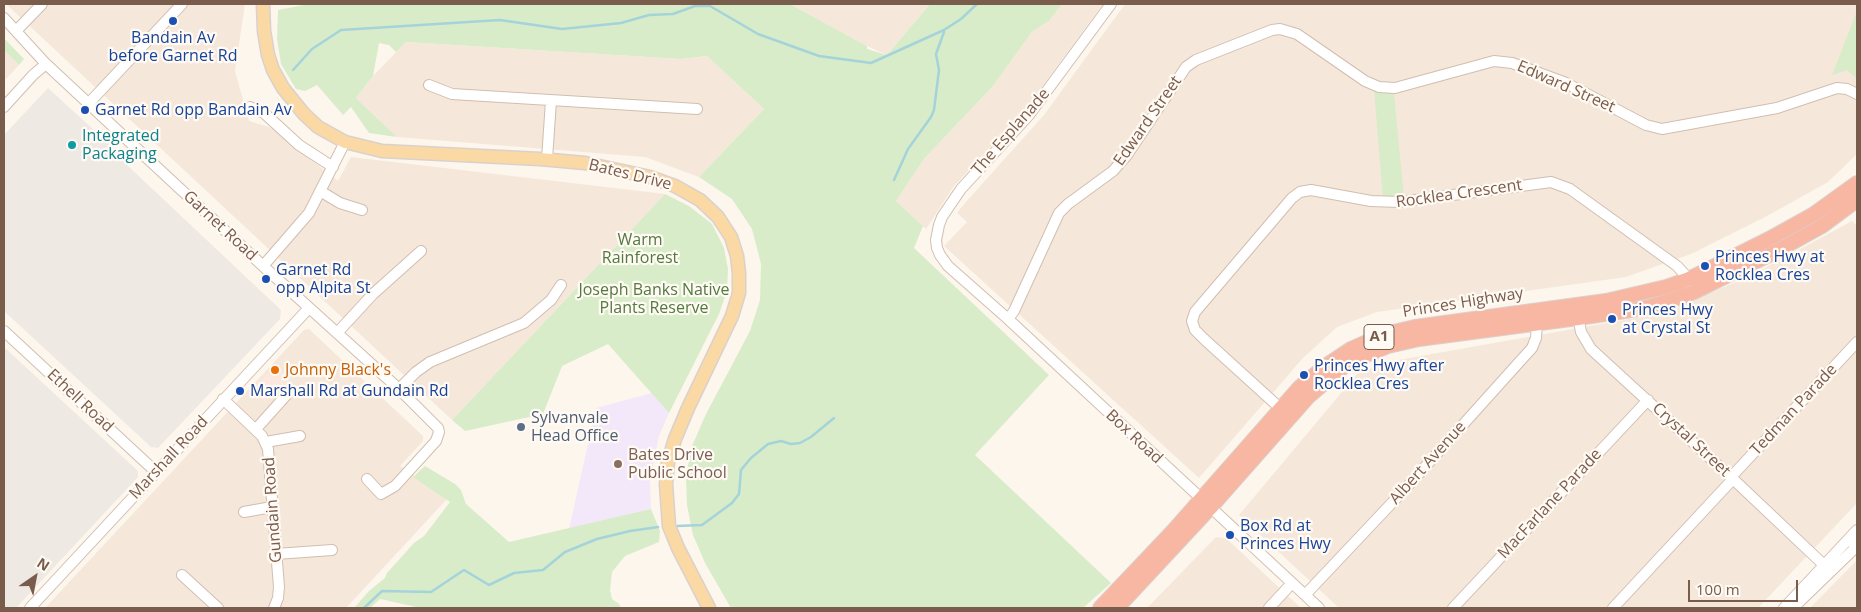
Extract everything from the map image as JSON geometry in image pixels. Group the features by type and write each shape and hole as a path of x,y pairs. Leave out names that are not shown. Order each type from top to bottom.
{"highway":[{"name":"Princes Highway","path":"1692,285 1814,214 1857,183"},
{"name":"Princes Highway","path":"1100,608 1174,530 1206,504 1308,397 1348,363 1388,346 1419,339 1537,324 1638,295 1692,285 1777,251 1822,226 1857,200"},
{"name":"Princes Highway","path":"1117,608 1206,504 1280,408 1299,388 1324,367 1351,349 1385,334 1415,327 1577,312"}],"main road":[{"name":"Bates Drive","path":"263,4 264,30 268,55 273,70 283,88 304,114 318,126 345,142 382,151 547,159 585,163 650,177 675,186 688,192 718,217 731,237 739,273 739,293 732,316 675,439 668,462 666,484 669,526 678,548 709,608"}],"street":[{"path":"17,30 42,4"},
{"path":"88,104 182,4"},
{"name":"The Esplanade","path":"948,266 940,255 936,240 938,225 942,217 967,182 1029,115 1110,4"},
{"name":"Garnet Road","path":"4,18 17,30 46,64 88,104 435,424 439,432 433,445 395,486 381,494 367,479"},
{"name":"Edward Street","path":"1008,319 1014,311 1059,213 1118,166 1186,66 1196,60 1272,30 1280,29 1297,34 1365,81 1379,87 1395,88 1494,61 1512,63 1566,83 1646,125 1662,129 1778,108 1837,88 1848,89 1857,94"},
{"path":"4,107 33,75 46,64"},
{"path":"429,85 452,94 697,109"},
{"path":"547,159 551,101"},
{"path":"250,107 264,113 299,145 333,167"},
{"path":"263,266 306,217 345,142"},
{"name":"Rocklea Crescent","path":"1280,408 1204,339 1195,330 1192,321 1195,312 1292,198 1300,192 1311,190 1371,201 1400,202 1551,182 1570,188 1677,266 1692,285"},
{"path":"320,191 340,203 362,210"},
{"path":"337,333 373,294 421,251"},
{"name":"Box Road","path":"948,266 1008,319 1319,608"},
{"path":"399,389 416,372 430,362 524,323 551,300 561,285"},
{"name":"Marshall Road","path":"30,608 309,308"},
{"name":"Crystal Street","path":"1577,312 1584,340 1591,348 1824,565"},
{"name":"Albert Avenue","path":"1305,595 1406,488 1527,353 1536,338 1537,324"},
{"name":"Ethell Road","path":"4,331 156,472"},
{"name":"Tedman Parade","path":"1613,608 1857,342"},
{"path":"256,429 290,391"},
{"name":"Gundain Road","path":"223,400 256,429 266,442 270,457 278,587 278,598 274,608"},
{"name":"MacFarlane Parade","path":"1453,608 1648,400"},
{"path":"266,442 300,436"},
{"path":"244,512 272,507"},
{"path":"1784,608 1855,532"},
{"path":"1794,608 1853,550 1857,540 1855,532"},
{"path":"276,554 332,550"},
{"path":"182,576 218,608"},
{"path":"1269,608 1292,583"}],"shaded area":[{"path":"6,4 245,4 235,71 249,121 272,128 338,181 351,157 665,194 452,420"},
{"path":"790,4 930,4 887,55"},
{"path":"1062,4 1103,4 1024,111 954,186 926,229 896,201 924,159 993,86 1032,32 1049,21"},
{"path":"1125,4 1857,4 1857,154 1828,182 1767,216 1691,254 1626,277 1377,312 1337,327 1303,358 1199,478 944,246 967,222 957,213 1044,115"},
{"path":"406,42 681,59 707,56 764,109 699,177 645,157 397,137 356,98 373,76"},
{"path":"4,50 19,65 4,81"},
{"path":"48,88 129,162 127,165 281,310 280,319 158,448 151,447 4,311 4,135"},
{"path":"1852,221 1857,226 1857,503 1758,608 1339,608 1239,515 1357,374 1387,362 1663,313 1752,275"},
{"path":"309,329 423,436 423,441 400,466 447,499 346,608 45,608 304,330"},
{"path":"4,347 138,471 138,477 16,608 4,608"},
{"path":"276,366 290,379 265,402 253,390"},
{"name":"Bates Drive Public School","path":"652,393 669,413 659,436 650,481 651,509 569,529 596,408"},
{"path":"1216,537 1227,539 1301,608 1147,608"},
{"path":"1857,560 1857,608 1810,608"}],"green space":[{"path":"309,4 790,4 867,46 867,49 887,55 930,4 1062,4 1049,21 1032,32 993,86 924,159 896,201 923,226 914,248 1049,375 975,455 1111,583 1083,608 731,608 705,563 693,535 687,505 686,475 692,446 706,414 750,331 760,300 761,264 752,229 732,199 699,177 764,109 707,56 681,59 406,42 396,52 389,45 379,43 373,76 356,98 397,137 369,133 351,107 343,115 317,85 305,91 296,89 281,64 277,39 278,10"},
{"path":"1857,11 1857,79 1847,70 1832,75"},
{"path":"4,38 24,59 19,65 4,50"},
{"path":"1374,90 1381,93 1394,94 1404,198 1383,198"},
{"name":"Joseph Banks Native Plants Reserve","path":"665,194 689,206 712,224 724,248 728,269 727,291 719,314 669,413 608,344 562,366 543,414 465,431 452,420"},
{"path":"425,466 455,484 461,490 466,504 509,542 651,509 660,531 659,542 625,556 612,572 610,590 612,599 621,608 421,608 380,599 370,608 354,608 369,591 385,578 387,573 414,543 424,536 450,502 413,477"}],"waterway":[{"path":"293,70 312,49 341,30 500,20 562,29 621,23 649,15 673,14 695,6 710,6 758,34 819,56 871,63 944,30 961,19 977,4"},
{"path":"894,180 908,149 934,110 939,70 936,54 944,32"},
{"path":"677,526 702,525 732,503 739,494 741,470 751,458 768,444 781,441 791,444 800,443 811,437 834,418"},
{"path":"364,608 382,591 431,592 464,570 489,585 514,573 543,570 565,552 597,539 658,527"}],"place":[{"name":"Bandain Av before Garnet Rd","path":"173,21"},
{"name":"Garnet Rd opp Bandain Av","path":"85,110"},
{"name":"Integrated Packaging","path":"72,145"},
{"name":"Princes Hwy at Rocklea Cres","path":"1705,266"},
{"name":"Garnet Rd opp Alpita St","path":"266,279"},
{"name":"Princes Hwy at Crystal St","path":"1612,319"},
{"name":"Johnny Black's","path":"275,370"},
{"name":"Princes Hwy after Rocklea Cres","path":"1304,375"},
{"name":"Marshall Rd at Gundain Rd","path":"240,391"},
{"name":"Sylvanvale Head Office","path":"521,427"},
{"name":"Bates Drive Public School","path":"618,464"},
{"name":"Box Rd at Princes Hwy","path":"1230,535"}],"park label":[{"name":"Warm Rainforest","path":"640,249"}]}
